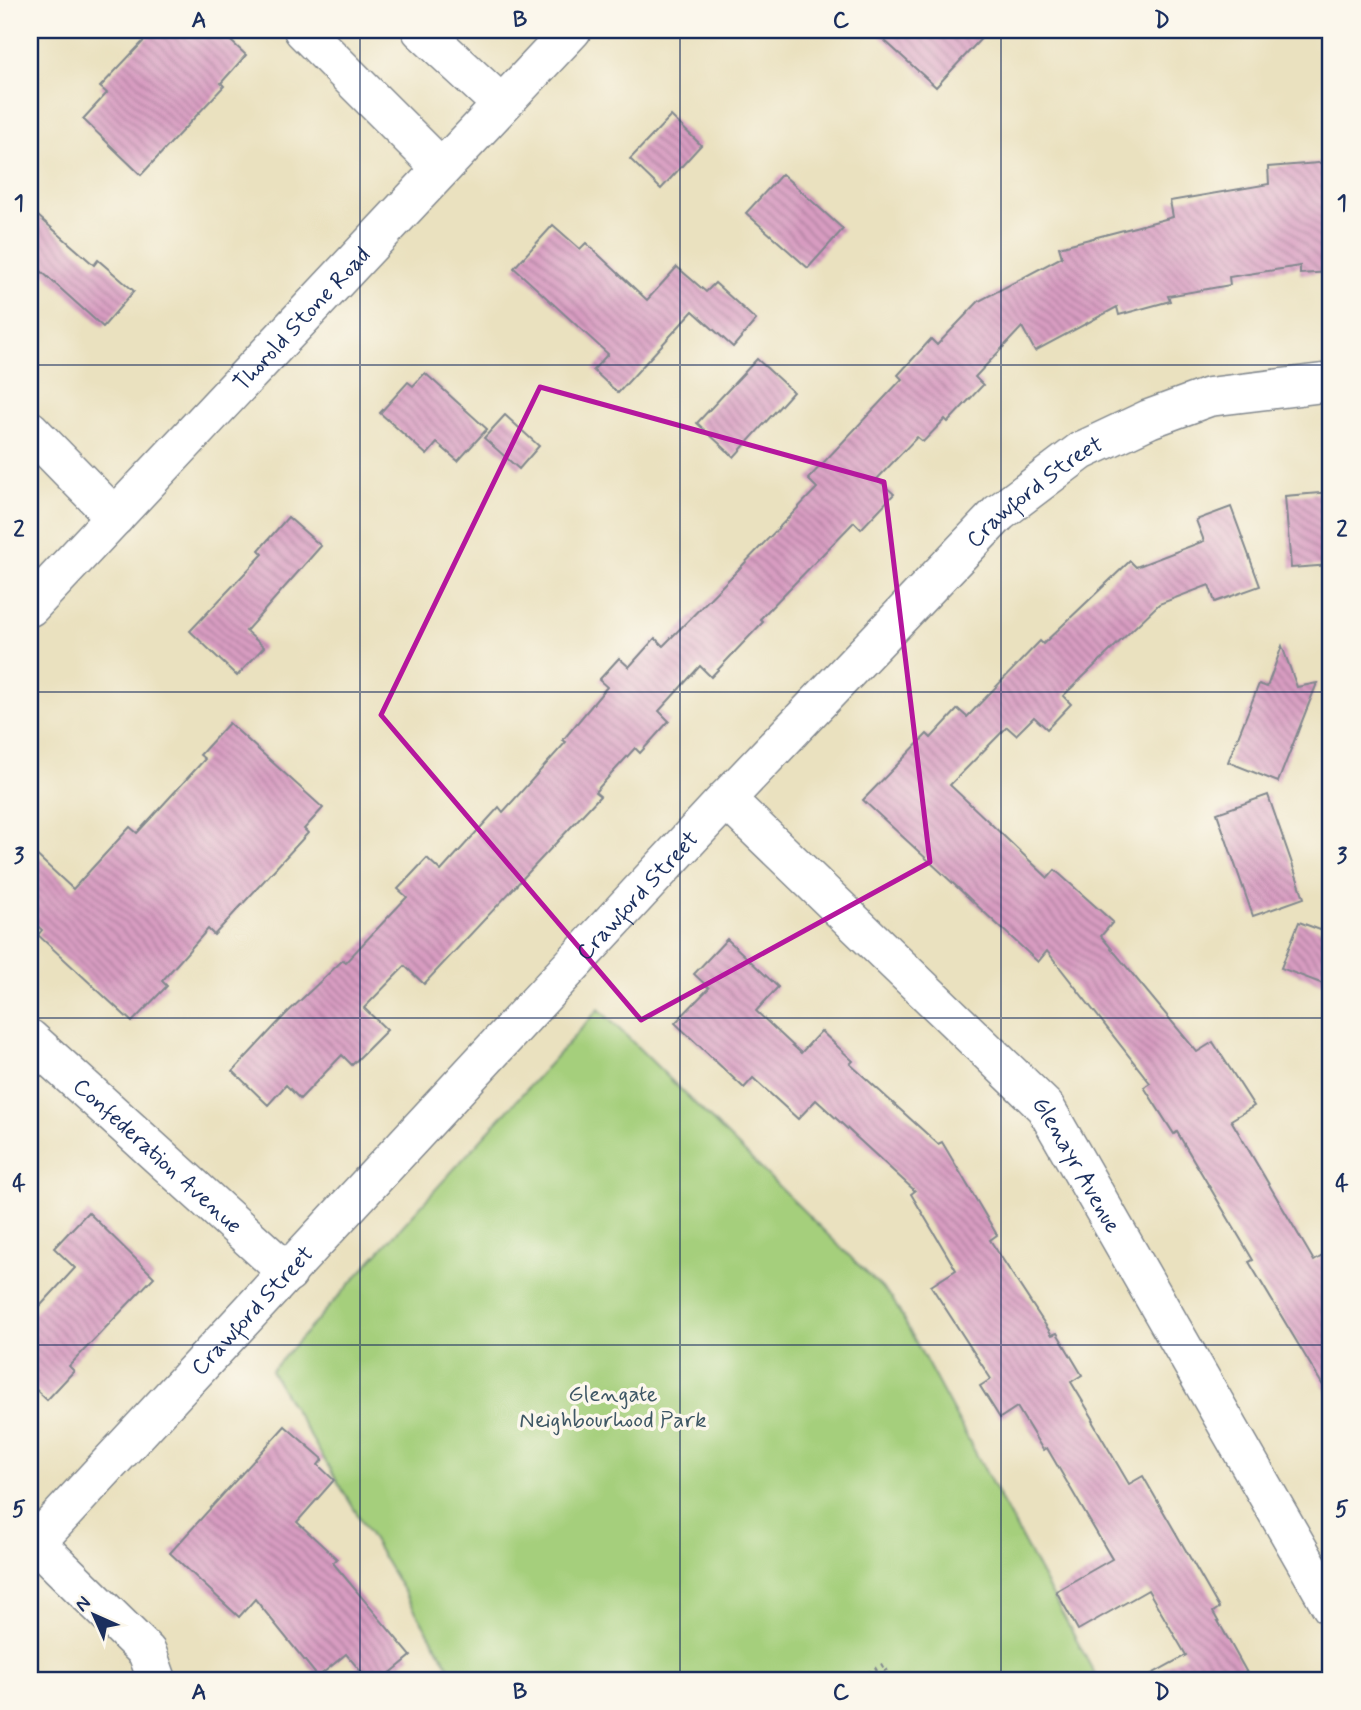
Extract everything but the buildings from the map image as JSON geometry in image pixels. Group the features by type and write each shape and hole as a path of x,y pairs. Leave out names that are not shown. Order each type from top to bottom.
{"street":[{"path":"303,30 441,168"},
{"path":"421,30 501,104"},
{"name":"Thorold Stone Road","path":"30,607 572,30"},
{"name":"Crawford Street","path":"33,1546 726,799 999,513 1081,451 1149,419 1209,397 1331,382"},
{"path":"30,430 115,517"},
{"name":"Glenayr Avenue","path":"726,799 1045,1107 1331,1606"},
{"name":"Confederation Avenue","path":"30,1039 288,1273"},
{"path":"33,1546 147,1652 157,1680"}],"path":[{"path":"857,1680 883,1665 891,1680"}],"highlighted area":[{"path":"540,387 884,482 930,862 641,1020 381,715"}],"green space":[{"name":"Glengate Neighbourhood Park","path":"599,1009 892,1298 1098,1680 457,1680 271,1371"}]}
